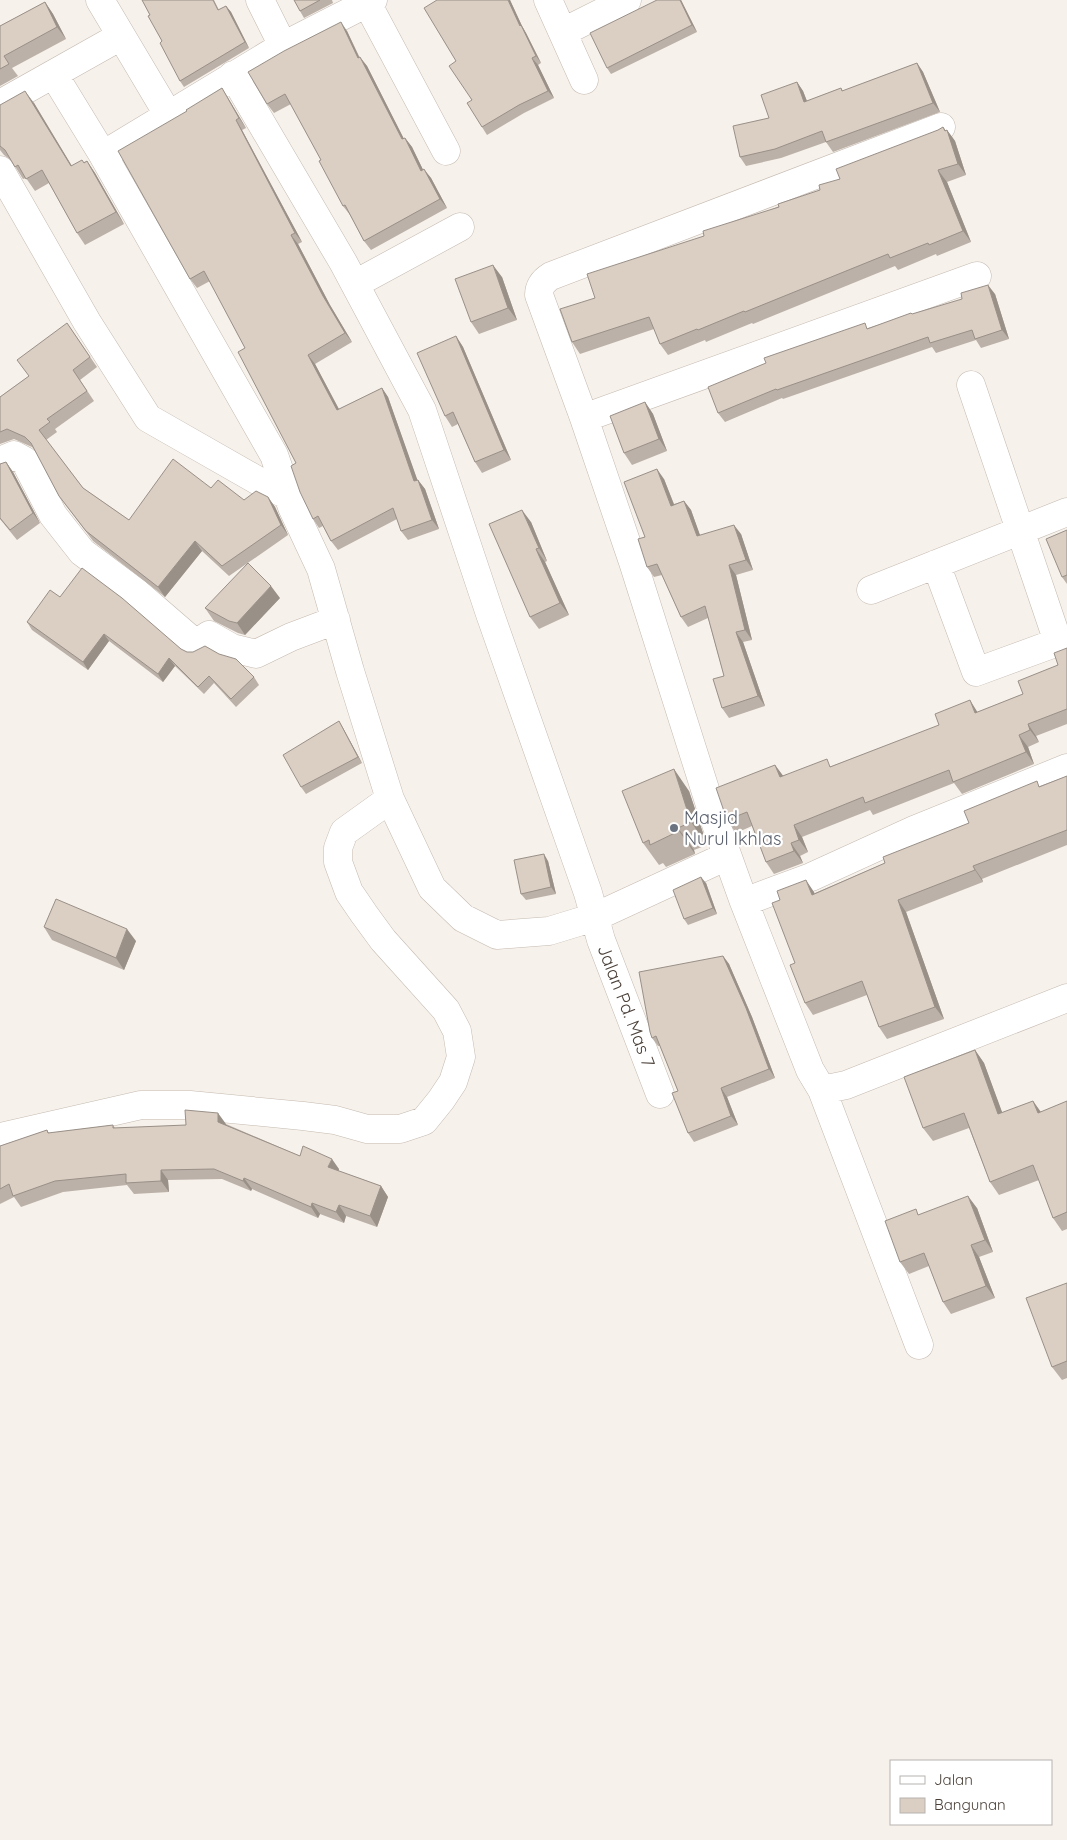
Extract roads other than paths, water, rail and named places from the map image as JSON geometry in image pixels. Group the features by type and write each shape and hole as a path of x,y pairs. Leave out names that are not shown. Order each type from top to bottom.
{"street":[{"path":"100,0 169,116"},
{"path":"260,0 283,46"},
{"path":"548,0 584,80"},
{"path":"103,154 283,46 370,1 446,151"},
{"path":"563,32 622,1"},
{"path":"0,104 121,36"},
{"path":"54,75 103,154 274,455 288,495 321,570 390,798 432,888 464,918 497,935 548,932 594,917 727,856"},
{"name":"Jalan Pd. Mas 7","path":"233,75 355,284 422,410 490,614 588,893 604,949 660,1094"},
{"path":"919,1345 822,1090 810,1070 727,856 584,418 539,289 546,279 941,127"},
{"path":"0,170 87,322 148,418 269,487 288,495"},
{"path":"355,284 460,227"},
{"path":"584,418 977,276"},
{"path":"936,564 976,672 1058,642 970,385"},
{"path":"0,462 14,455 25,461 53,515 82,552 137,593 196,644 209,635 232,648 256,654 291,637 336,620"},
{"path":"871,590 1067,512"},
{"path":"744,902 812,877 914,830 1067,768"},
{"path":"0,1137 141,1105 190,1105 303,1116 335,1120 367,1129 400,1129 424,1121 453,1082 461,1057 458,1031 446,1010 383,940 364,914 349,892 338,862 338,848 344,832 390,798"},
{"path":"822,1090 846,1085 1067,998"}],"place":[{"name":"Masjid Nurul Ikhlas","path":"674,828"}]}
